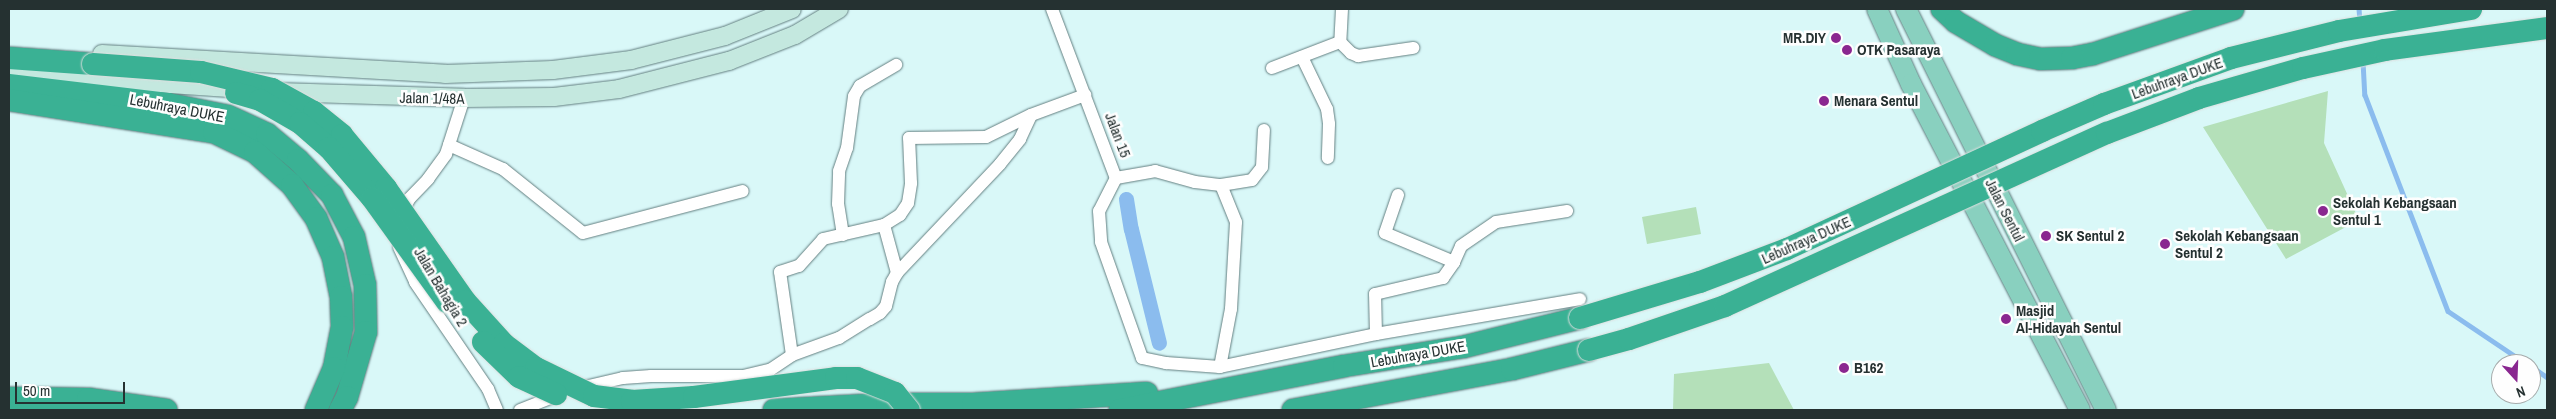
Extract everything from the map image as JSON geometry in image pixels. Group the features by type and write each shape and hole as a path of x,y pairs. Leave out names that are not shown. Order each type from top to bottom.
{"highway":[{"path":"1942,9 1977,36 2017,54 2040,59 2072,58 2093,54 2233,9"},
{"name":"Lebuhraya DUKE","path":"1120,410 1463,347 1580,308 1708,279 1787,250 2104,104 2231,58 2339,30 2471,9"},
{"name":"Lebuhraya DUKE","path":"1293,410 1502,370 1589,350 1628,339 1725,306 2107,133 2199,98 2294,70 2385,50 2547,28"},
{"path":"9,58 201,72 272,89 314,112 342,135 386,188 465,301 504,344 536,368 594,396 632,401 694,397 836,378 850,378 878,385 894,393 909,410"},
{"path":"93,64 197,82 260,100 300,123 329,148 372,198 451,307 494,354 519,377 583,407 597,410"},
{"name":"Lebuhraya DUKE","path":"9,85 168,104 228,116 267,134 298,160 332,195 354,237 365,285 366,332 347,397 340,410"},
{"path":"9,100 214,132 255,152 292,185 316,218 333,257 341,297 342,327 334,368 316,410"},
{"path":"782,410 887,404 973,404 1233,388"},
{"path":"1021,410 1233,388"},
{"path":"9,398 88,400 166,410"}],"main road":[{"name":"Jalan 1/48A","path":"9,48 445,74 553,70 646,56 725,36 792,9"},
{"name":"Jalan 1/48A","path":"9,73 267,91 464,98 554,97 619,89 729,61 795,35 839,9"},
{"path":"1867,9 1911,84"},
{"path":"1877,9 1911,84"},
{"path":"1899,9 1945,88"},
{"name":"Jalan Sentul","path":"1906,9 2106,410"},
{"name":"Jalan Sentul","path":"1911,84 2080,410"}],"street":[{"name":"Jalan 15","path":"1052,9 1116,178 1099,211 1101,242 1142,358 1166,363 1220,367"},
{"path":"1342,9 1339,27 1340,42 1351,53 1358,56 1413,48"},
{"path":"1272,68 1340,42"},
{"path":"1302,57 1327,109 1329,124 1328,158"},
{"path":"843,235 838,204 839,171 847,148 854,96 860,86 896,65"},
{"path":"792,355 780,272 799,266 823,239 884,224 900,215 908,203 911,183 909,138 986,137 1032,115 1085,95"},
{"name":"Jalan Bahagia 2","path":"464,98 446,154 428,179 404,206 398,228 398,243 410,274 436,316 482,381 497,410"},
{"path":"520,410 566,392 600,382 651,376 742,376 770,370 792,355 839,338 880,313 886,306 892,282 897,273 1000,164 1020,139 1032,115"},
{"path":"1116,178 1155,171 1195,182 1221,185 1252,180 1262,167 1264,130"},
{"path":"449,144 503,170 583,232 743,191"},
{"path":"1221,185 1236,222 1231,309 1220,367 1376,334 1580,308"},
{"path":"1398,195 1385,233 1454,262"},
{"path":"1376,334 1375,294 1443,278 1454,262 1461,246 1496,222 1567,211"},
{"path":"884,224 897,273"}],"green space":[{"path":"2328,91 2324,143 2359,220 2286,259 2203,127"},
{"path":"1696,207 1701,234 1647,244 1642,217"},
{"path":"1769,363 1794,410 1673,410 1674,374"}],"waterway":[{"path":"2359,9 2360,21"},
{"path":"2363,61 2365,95 2448,311 2512,354"},
{"path":"1126,199 1131,229 1159,343"},
{"path":"2541,373 2547,377"}],"place":[{"name":"MR.DIY","path":"1836,38"},
{"name":"OTK Pasaraya","path":"1847,50"},
{"name":"Menara Sentul","path":"1824,101"},
{"name":"Sekolah Kebangsaan Sentul 1","path":"2323,211"},
{"name":"SK Sentul 2","path":"2046,236"},
{"name":"Sekolah Kebangsaan Sentul 2","path":"2165,244"},
{"name":"Masjid Al-Hidayah Sentul","path":"2006,319"},
{"name":"B162","path":"1844,368"}]}
